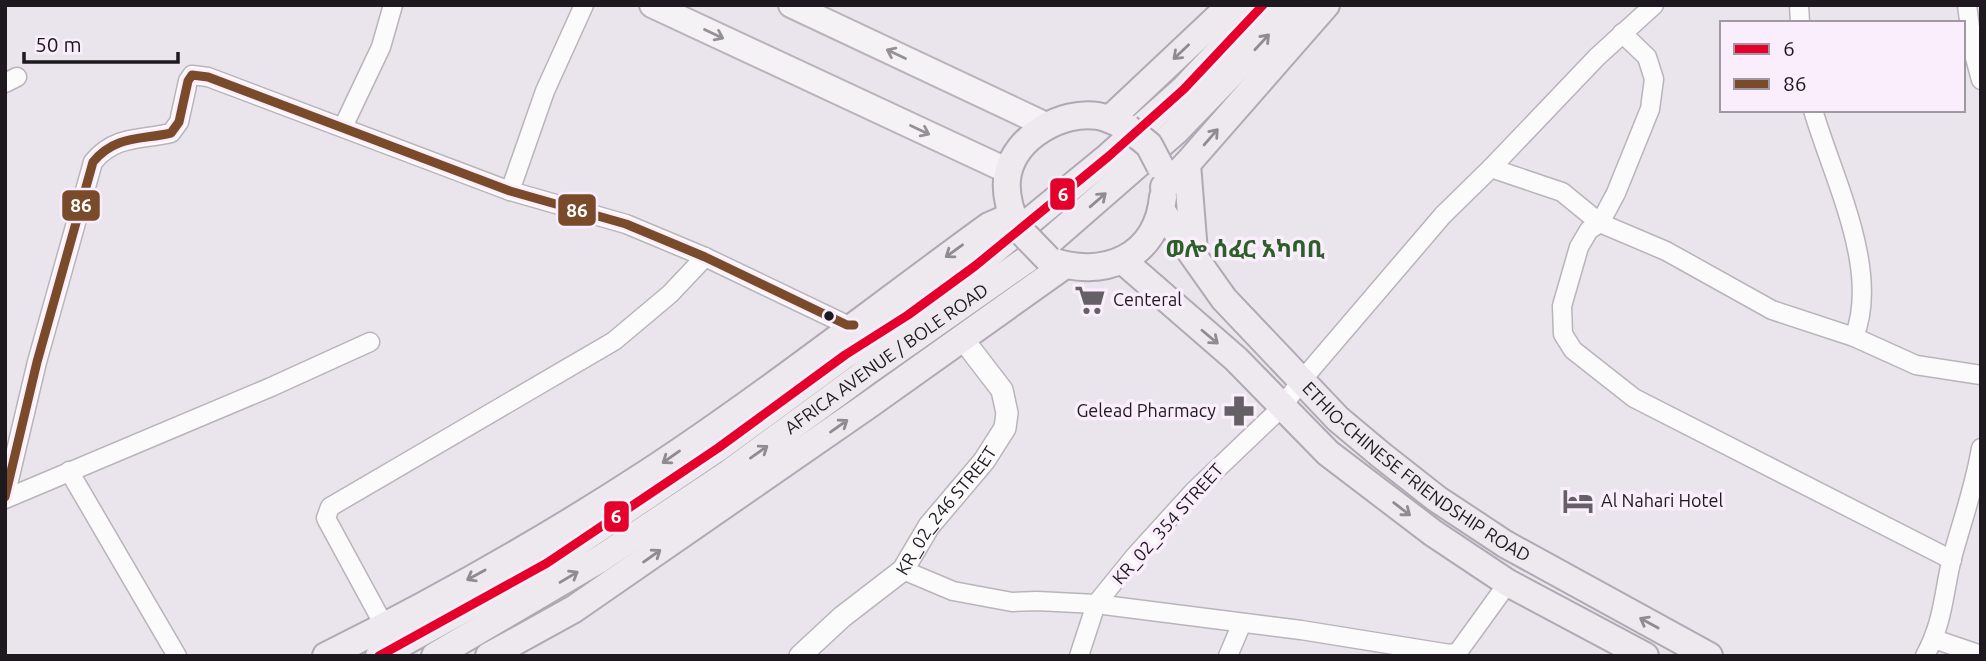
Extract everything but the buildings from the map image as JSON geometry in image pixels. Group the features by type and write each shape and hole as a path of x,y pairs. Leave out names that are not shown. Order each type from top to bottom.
{"main road":[{"path":"652,5 1008,171"},
{"path":"790,5 1046,125"},
{"path":"1119,124 1231,5"},
{"name":"AFRICA AVENUE / BOLE ROAD","path":"379,656 568,549 718,448 845,355 908,315 975,266 1109,156 1184,89 1263,5"},
{"name":"AFRICA AVENUE / BOLE ROAD","path":"435,656 600,559 729,473 869,370 1036,253 1176,131 1266,38 1294,5"},
{"path":"1165,198 1149,145 1119,124 1095,115 1046,125 1020,148 1008,171 1008,198 1014,221 1056,262 1097,268 1122,260 1143,244 1157,227 1165,198 1187,164 1326,5"},
{"path":"1187,164 1194,257"},
{"name":"ETHIO-CHINESE FRIENDSHIP ROAD","path":"1165,198 1194,257 1224,299 1338,419 1437,499 1505,544 1709,656"},
{"path":"326,656 561,527 740,409 989,226 1014,221"},
{"name":"ETHIO-CHINESE FRIENDSHIP ROAD","path":"1122,260 1236,359 1328,453 1433,533 1508,583 1645,656"},
{"name":"AFRICA AVENUE / BOLE ROAD","path":"489,656 574,609 1033,288 1056,262"},
{"path":"1033,288 1058,278 1123,275 1150,283"}],"street":[{"path":"343,127 381,47 393,5"},
{"path":"510,191 545,91 584,5"},
{"name":"KR_02_354 STREET","path":"1079,656 1096,604 1135,556 1194,491 1282,408 1302,380 1443,215 1622,33 1654,5"},
{"path":"1967,5 1973,50 1981,80"},
{"path":"1622,33 1647,57 1654,79 1650,109 1616,193 1600,223 1589,230 1579,247 1562,306 1563,334 1573,350 1634,398 1951,560"},
{"path":"5,498 37,362 93,162 102,151 125,140 171,133 179,122 188,80 192,75 208,77 510,191 626,224 705,257 846,325 854,324"},
{"path":"1814,112 1851,222 1862,280 1861,316 1854,337"},
{"path":"1492,168 1562,192 1600,223 1667,250 1772,310 1854,337 1916,365 1981,375"},
{"path":"385,626 326,518 330,506 614,341 670,294 705,257"},
{"name":"KR_02_246 STREET","path":"800,656 902,570 929,526 984,461 1005,428 1007,421 1002,390 962,338"},
{"path":"5,498 259,392 370,342"},
{"path":"1925,656 1934,639 1944,607 1951,560 1976,477 1981,448"},
{"path":"69,471 177,656"},
{"path":"902,570 953,591 1012,602 1096,604 1301,630 1441,654 1460,654 1508,583"},
{"path":"1228,656 1242,622"},
{"path":"1934,639 1981,655"}],"transit line":[{"name":"6","path":"379,656 547,563 718,448 845,355 908,315 975,266 1109,156 1184,89 1263,5"},
{"name":"86","path":"5,497 37,362 93,162 101,153 119,143 171,133 179,122 188,81 192,75 208,77 510,191 626,224 705,257 847,325 854,325"}],"place":[{"name":"Centeral","path":"1090,300"},
{"name":"Gelead Pharmacy","path":"1239,411"},
{"name":"Al Nahari Hotel","path":"1578,501"}],"district":[{"name":"ወሎ ሰፈር አካባቢ","path":"1245,249"}]}
